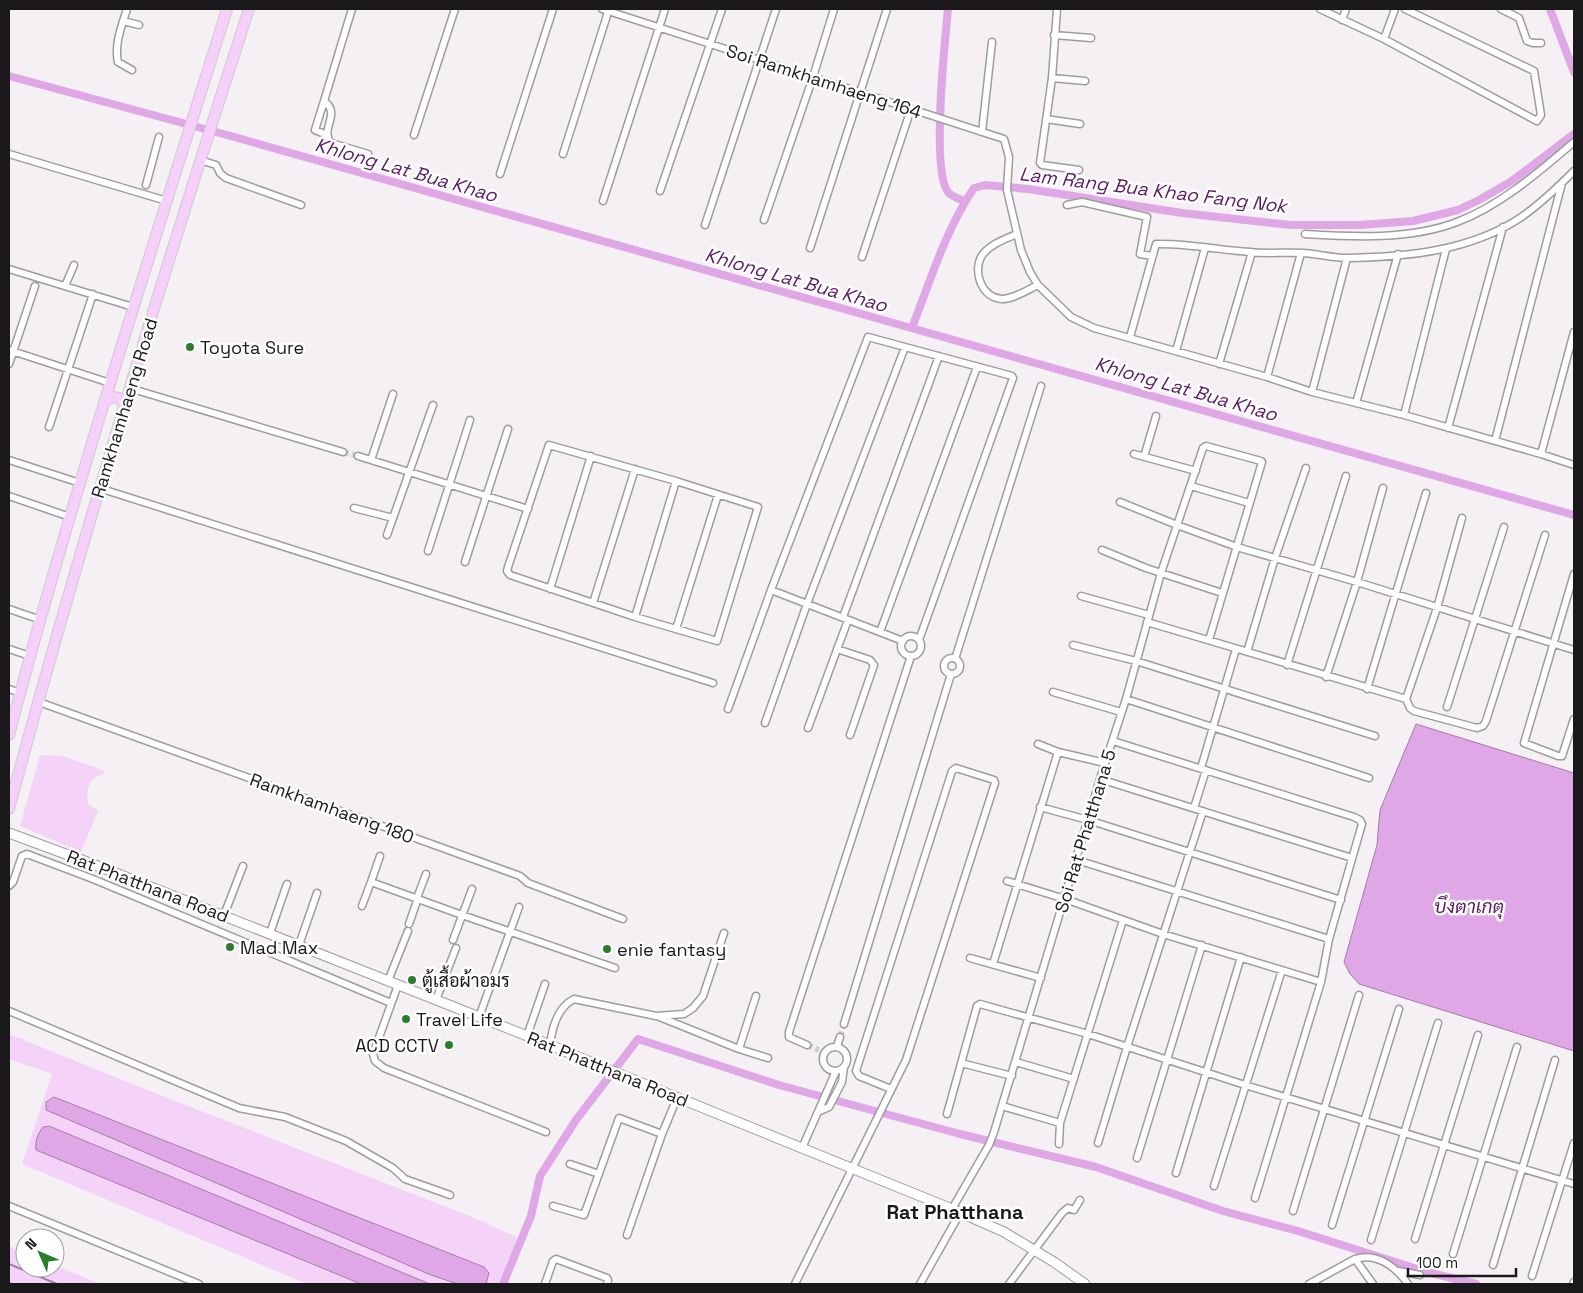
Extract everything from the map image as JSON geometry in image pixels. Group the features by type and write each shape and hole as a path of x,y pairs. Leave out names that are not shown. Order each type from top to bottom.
{"main road":[{"name":"Ramkhamhaeng Road","path":"9,736 70,517 133,306 227,9"},
{"name":"Ramkhamhaeng Road","path":"9,810 99,488 249,9"},
{"path":"112,378 131,384"},
{"path":"105,401 113,397 119,398 124,405"}],"street":[{"path":"127,9 120,31 117,56 118,62 132,70"},
{"path":"327,135 315,130 352,9"},
{"path":"414,135 455,9"},
{"path":"500,174 553,9"},
{"path":"603,201 665,9"},
{"path":"660,191 722,9"},
{"path":"705,225 776,9"},
{"path":"764,220 834,9"},
{"path":"810,248 887,9"},
{"path":"1057,9 1052,78 1041,165 1079,170"},
{"path":"1320,9 1384,39 1537,121 1541,116 1534,71 1405,9"},
{"path":"1342,20 1346,9"},
{"path":"1384,39 1395,9"},
{"path":"1501,9 1519,18"},
{"path":"1516,9 1527,41 1533,44 1541,43"},
{"path":"563,154 607,10"},
{"name":"Soi Ramkhamhaeng 164","path":"607,10 1004,139 1009,157 1007,186 1016,234"},
{"path":"123,22 139,25"},
{"path":"1054,35 1091,38"},
{"path":"982,132 992,42"},
{"path":"1052,78 1085,81"},
{"path":"324,101 331,108 332,113 327,135 331,143 368,154"},
{"path":"862,257 911,109"},
{"path":"1046,119 1080,124"},
{"path":"146,185 159,137"},
{"path":"1305,234 1342,236 1411,233 1458,222 1491,205 1538,173 1574,142"},
{"path":"9,154 167,201"},
{"path":"202,155 216,165 220,173 226,178 302,205"},
{"path":"1130,337 1156,244 1181,243 1205,248 1252,252 1301,253 1347,258 1446,249 1465,243 1520,218 1574,171"},
{"path":"1495,441 1562,183"},
{"path":"1067,205 1082,202 1147,217 1140,254 1152,256"},
{"path":"1448,428 1503,227"},
{"path":"1038,285 1012,297 1001,299 990,295 981,285 977,272 981,256 993,245 1016,234 1030,272 1038,285 1071,317 1094,328 1130,337 1312,392 1495,441 1574,465"},
{"path":"1176,351 1205,248"},
{"path":"1404,416 1446,249"},
{"path":"1219,364 1252,252"},
{"path":"1266,377 1301,253"},
{"path":"1356,403 1398,254"},
{"path":"1312,392 1347,258"},
{"path":"65,286 74,265"},
{"path":"9,269 133,306"},
{"path":"9,364 11,351 35,286"},
{"path":"49,427 93,294"},
{"path":"1541,454 1574,332"},
{"path":"728,709 771,590 869,337 1012,376 1013,378 919,640"},
{"path":"766,723 807,604 906,347"},
{"path":"11,351 68,368 112,378"},
{"path":"808,728 837,649 845,618 939,356"},
{"path":"880,632 977,367"},
{"path":"131,384 343,452"},
{"path":"956,659 950,659 945,662 946,672 956,673 960,668 956,659 1041,386"},
{"path":"371,460 393,394"},
{"path":"387,535 433,405"},
{"path":"1144,456 1156,416"},
{"path":"428,551 470,420"},
{"path":"465,562 508,429"},
{"path":"549,445 591,456 758,507 717,641 550,590 510,575 507,571 549,445"},
{"name":"Soi Rat Phatthana 5","path":"920,1284 994,1132 1030,1018 1100,779 1126,699 1161,573 1204,447 1262,461 1249,503"},
{"path":"1134,454 1196,471"},
{"path":"358,456 449,486 528,509"},
{"path":"550,590 591,456"},
{"path":"9,460 80,483"},
{"path":"1247,652 1275,558 1306,468"},
{"path":"593,603 635,469"},
{"path":"1286,665 1346,476"},
{"path":"635,617 676,481"},
{"path":"1191,486 1249,503 1209,640"},
{"path":"99,488 713,683"},
{"path":"1326,677 1357,582 1384,488"},
{"path":"1367,689 1426,493"},
{"path":"676,629 718,495"},
{"path":"9,496 70,517"},
{"path":"1120,502 1237,547 1357,582 1574,650"},
{"path":"354,508 393,518"},
{"path":"1462,518 1437,608 1406,699 1410,708 1414,711 1477,728 1481,728 1486,721 1545,535"},
{"path":"1447,707 1504,527"},
{"path":"1102,550 1222,594"},
{"path":"1574,574 1524,743 1562,756 1574,719"},
{"path":"771,590 903,641"},
{"path":"1080,596 1149,615"},
{"path":"9,609 41,620"},
{"path":"1147,622 1326,677 1406,699"},
{"path":"914,636 919,640 920,650 911,656 906,654 902,651 903,641 908,637 914,636"},
{"path":"1073,645 1136,661 1375,736"},
{"path":"9,649 30,656"},
{"path":"837,649 870,660 874,665 850,735"},
{"path":"1194,808 1212,726 1236,649"},
{"path":"807,1045 792,1040 789,1037 789,1032 911,656"},
{"path":"844,1024 951,674"},
{"path":"9,689 20,694"},
{"path":"1053,692 1121,712"},
{"path":"1126,699 1369,778"},
{"name":"Ramkhamhaeng 180","path":"38,702 520,876 528,883 623,919"},
{"path":"1113,741 1358,818 1362,824 1329,939 1321,982 1254,1198"},
{"path":"1038,744 1058,752 1105,763"},
{"path":"993,964 1058,752"},
{"path":"795,1284 906,1060 995,782 994,780 956,768 952,771 856,1071 859,1076 891,1089"},
{"path":"1100,779 1352,858"},
{"path":"1040,807 1190,851 1340,900"},
{"path":"1098,1143 1203,811"},
{"name":"Rat Phatthana Road","path":"9,833 270,933 956,1211 1004,1232 1054,1262 1085,1284"},
{"path":"9,886 13,882 24,854 27,854 93,879 391,1003"},
{"path":"362,906 380,856"},
{"path":"1077,860 1329,939"},
{"path":"93,879 98,866"},
{"path":"224,915 243,866"},
{"path":"388,981 409,928 426,874"},
{"path":"1007,881 1065,899 1163,934 1321,982"},
{"path":"372,882 615,968"},
{"path":"270,933 288,884"},
{"path":"453,940 472,889"},
{"path":"299,945 317,893"},
{"path":"479,1017 519,907"},
{"path":"1059,1144 1060,1122 1123,920"},
{"path":"656,1016 684,1014 694,1008 704,996 724,933"},
{"path":"1137,1158 1202,945"},
{"path":"436,1000 456,948"},
{"path":"1176,1173 1241,957"},
{"path":"970,958 1041,978"},
{"path":"1214,1186 1282,970"},
{"path":"527,1036 545,984"},
{"path":"398,985 373,1054 375,1061 384,1068 546,1132"},
{"path":"1293,1210 1359,995"},
{"path":"739,1049 756,996"},
{"path":"550,1045 552,1030 563,1007 574,998 656,1016 739,1049 768,1058"},
{"path":"946,1114 979,1004 1088,1034 1245,1085 1574,1184"},
{"path":"1332,1225 1399,1009"},
{"path":"9,1011 239,1108 285,1117 346,1142 393,1168 405,1179 450,1196"},
{"path":"1371,1240 1438,1023"},
{"path":"1415,1238 1478,1035"},
{"path":"837,1046 840,1037"},
{"path":"819,1109 829,1107 842,1082 844,1067 848,1059 845,1051 837,1046 822,1051 823,1061 828,1069 836,1071 844,1067"},
{"path":"1453,1254 1517,1047"},
{"path":"1493,1265 1555,1060"},
{"path":"961,1062 1012,1076"},
{"path":"1016,1062 1074,1079"},
{"path":"802,1148 836,1071"},
{"path":"626,1235 662,1134 678,1098"},
{"path":"1002,1106 1060,1122"},
{"path":"554,1206 584,1215 619,1118 662,1134"},
{"path":"1532,1276 1574,1142"},
{"path":"570,1164 599,1174"},
{"path":"1009,1284 1066,1208 1074,1210 1080,1200"},
{"path":"9,1206 199,1284"},
{"path":"1311,1284 1363,1256 1384,1262 1398,1271 1408,1284"},
{"path":"545,1284 553,1261 556,1259 607,1278 607,1284"},
{"path":"1355,1259 1373,1284"},
{"path":"1398,1271 1420,1276"}],"shaded area":[{"path":"40,755 63,756 105,771 104,774 94,778 89,785 87,794 88,804 98,811 81,852 20,826"},
{"path":"9,1034 472,1217 517,1237 501,1284 486,1284 489,1273 484,1267 54,1097 431,1275 458,1284 430,1284 49,1126 37,1150 361,1284 307,1284 22,1164 52,1074 9,1059"},
{"path":"9,1246 15,1249 15,1278 65,1278 65,1269 100,1284 9,1284"}],"water":[{"name":"บึงตาเกตุ","path":"1416,724 1574,773 1574,1051 1359,984 1350,974 1344,962 1377,845 1380,810"},
{"path":"54,1097 484,1267 489,1273 486,1284 458,1284 431,1275 46,1110 46,1102"},
{"path":"49,1126 430,1284 361,1284 36,1150 36,1141 39,1133 43,1127"}],"waterway":[{"path":"948,9 940,104 940,159 943,179 948,192 964,201"},
{"path":"1550,9 1574,72"},
{"name":"Khlong Lat Bua Khao","path":"9,76 227,135 1574,515"},
{"name":"Lam Rang Bua Khao Fang Nok","path":"913,325 947,237 974,188 985,185 1028,189 1182,213 1291,225 1360,225 1413,221 1458,210 1479,200 1512,181 1574,134"},
{"path":"503,1284 531,1216 540,1176 576,1120 638,1039 779,1085 960,1134 1096,1167 1223,1211 1298,1231 1427,1272 1476,1284"},
{"path":"9,1264 57,1284"}],"tunnel":[{"path":"343,452 358,456"},
{"path":"840,1037 844,1024"},
{"path":"807,1045 819,1050"}],"place":[{"name":"Toyota Sure","path":"190,347"},
{"name":"Mad Max","path":"230,947"},
{"name":"enie fantasy","path":"607,949"},
{"name":"ตู้เสื้อผ้าอมร","path":"412,980"},
{"name":"Travel Life","path":"406,1019"},
{"name":"ACD CCTV","path":"449,1045"}],"district":[{"name":"Rat Phatthana","path":"955,1212"}]}
